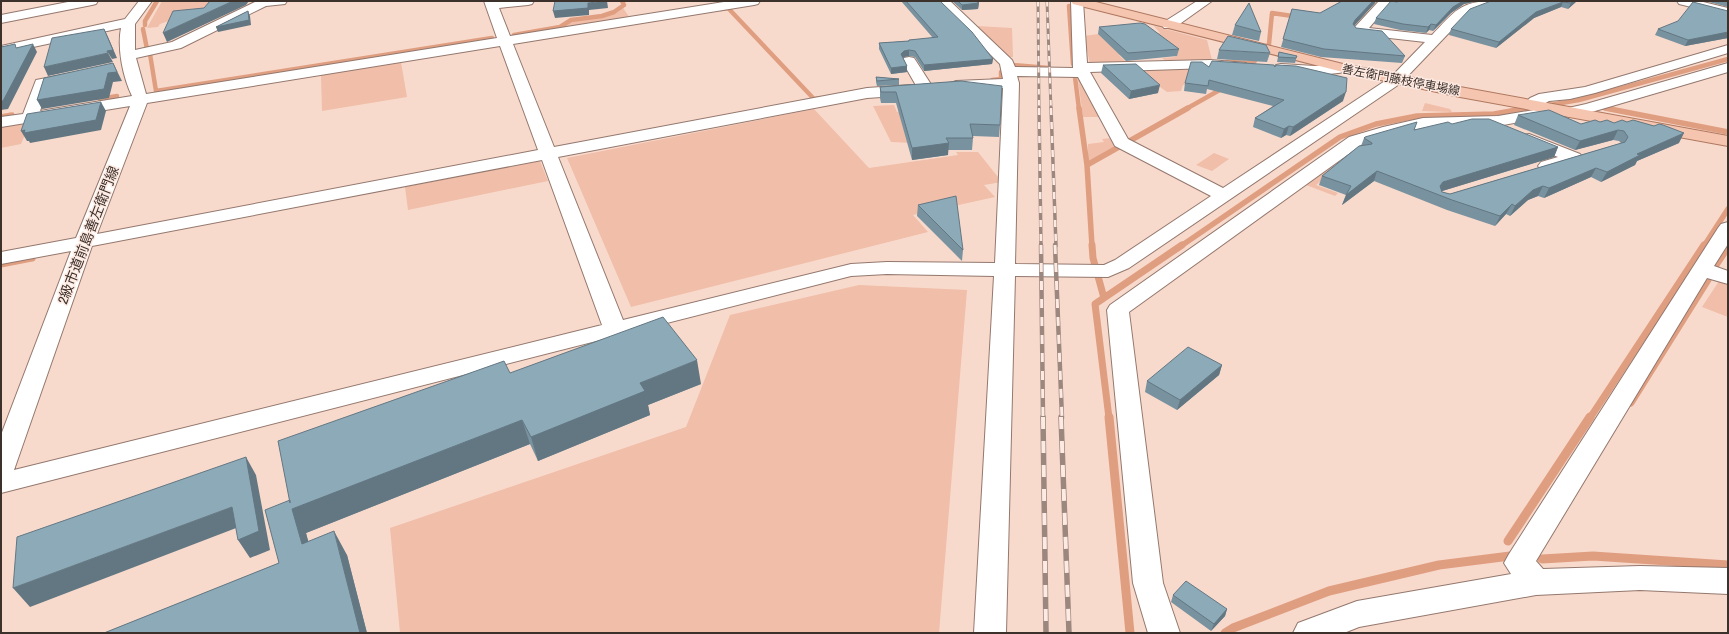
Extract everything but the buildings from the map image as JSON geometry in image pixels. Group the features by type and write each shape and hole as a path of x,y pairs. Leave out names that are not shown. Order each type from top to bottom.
{"main road":[{"name":"善左衛門藤枝停車場線","path":"1077,1 1264,49 1396,80 1547,109 1728,141"}],"street":[{"path":"1,18 92,1"},
{"path":"141,99 124,62 130,22 146,1"},
{"path":"124,62 176,45 263,3 281,1"},
{"path":"528,1 491,3 615,328"},
{"path":"1,122 754,1"},
{"path":"942,1 1007,63 1010,77 1006,269 990,633"},
{"path":"1077,1 1077,72 1126,144 1238,204"},
{"path":"1169,25 1206,1"},
{"path":"1386,1 1359,31 1435,39"},
{"path":"1683,1 1728,12"},
{"path":"1164,633 1148,583 1118,310 1238,204 1396,80 1462,11 1477,2"},
{"path":"1,50 130,22"},
{"path":"1547,109 1546,95 1567,95 1590,90 1728,49"},
{"path":"909,61 926,89"},
{"path":"1,258 549,153 867,94 992,83 1010,77 1210,64 1315,70 1343,68"},
{"path":"1,483 851,270 888,268 1100,271 1238,204 1354,141 1379,132 1422,123 1448,121 1487,122 1528,118 1547,109 1589,108 1728,67"},
{"path":"30,117 41,84 85,74"},
{"name":"2級市道前島善左衛門線","path":"1,470 84,242 141,99"},
{"path":"1487,122 1581,156 1529,172"},
{"path":"1528,563 1702,269 1728,228"},
{"path":"1702,269 1728,278"},
{"path":"1310,633 1358,614 1528,563 1640,578 1728,581"}],"shaded area":[{"path":"162,1 217,1 204,15 174,19 160,24 158,27 147,28"},
{"path":"623,8 630,18 561,29 572,21 605,17 618,12"},
{"path":"977,26 1012,28 1013,57 1005,57"},
{"path":"1154,26 1207,40 1212,60 1167,62 1162,58 1176,57 1148,34 1160,33"},
{"path":"1098,34 1140,53 1119,55 1125,61 1090,64 1084,36"},
{"path":"401,62 407,97 322,111 321,75"},
{"path":"1194,68 1187,85 1183,85 1181,91 1167,92 1135,69"},
{"path":"1078,80 1082,80 1102,117 1083,117"},
{"path":"1425,103 1450,109 1452,112 1422,111"},
{"path":"894,105 897,112 940,112 913,143 891,142 873,106"},
{"path":"814,109 869,168 958,155 956,152 978,152 1002,182 984,185 995,197 913,215 928,232 631,307 567,158"},
{"path":"31,121 21,144 1,148 1,126"},
{"path":"1111,138 1117,146 1088,162 1088,144 1104,142 1102,139"},
{"path":"1214,153 1229,159 1212,171 1196,165"},
{"path":"540,161 548,181 408,210 405,187"},
{"path":"1331,166 1344,171 1326,177 1316,185 1338,193 1335,196 1306,185"},
{"path":"1721,278 1728,280 1728,317 1702,307"},
{"path":"859,285 967,290 939,633 400,633 390,528 686,427 730,315"}],"waterway":[{"path":"145,25 145,21 157,1"},
{"path":"514,35 560,27 571,20 602,16 614,12 624,5 622,1"},
{"path":"1069,6 1073,64"},
{"path":"721,9 728,8 814,99 821,98"},
{"path":"1253,63 1269,44 1272,13 1299,17"},
{"path":"143,29 147,49"},
{"path":"150,54 156,91 492,38"},
{"path":"1544,106 1579,100 1728,59"},
{"path":"1227,62 1253,63"},
{"path":"1247,70 1253,63"},
{"path":"1012,65 1049,68"},
{"path":"1074,69 1079,109"},
{"path":"992,80 1001,79 1001,72"},
{"path":"1186,109 1225,87"},
{"path":"100,99 117,96"},
{"path":"1595,106 1605,108"},
{"path":"1528,108 1534,107"},
{"path":"1079,108 1087,165"},
{"path":"1087,165 1188,108"},
{"path":"1181,246 1340,137 1376,124 1417,116 1494,114 1528,108"},
{"path":"1522,109 1528,108"},
{"path":"1605,108 1728,132"},
{"path":"1605,108 1610,109"},
{"path":"1,117 12,115"},
{"path":"1087,165 1092,246"},
{"path":"1704,246 1728,209"},
{"path":"1092,245 1093,258 1104,298"},
{"path":"1104,298 1182,245"},
{"path":"1590,418 1704,245"},
{"path":"1716,265 1728,247"},
{"path":"1,264 32,258"},
{"path":"1631,403 1708,280"},
{"path":"1104,298 1095,304 1109,418"},
{"path":"1109,417 1130,633"},
{"path":"1508,541 1590,417"},
{"path":"1225,633 1233,628 1329,591 1439,565 1518,555"},
{"path":"1542,559 1593,556 1728,565"}],"railway":[{"path":"1038,1 1039,109"},
{"path":"1047,1 1051,109"},
{"path":"1039,108 1041,246"},
{"path":"1051,108 1056,246"},
{"path":"1041,245 1043,418"},
{"path":"1055,245 1062,418"},
{"path":"1043,417 1046,633"},
{"path":"1061,417 1069,633"}]}
